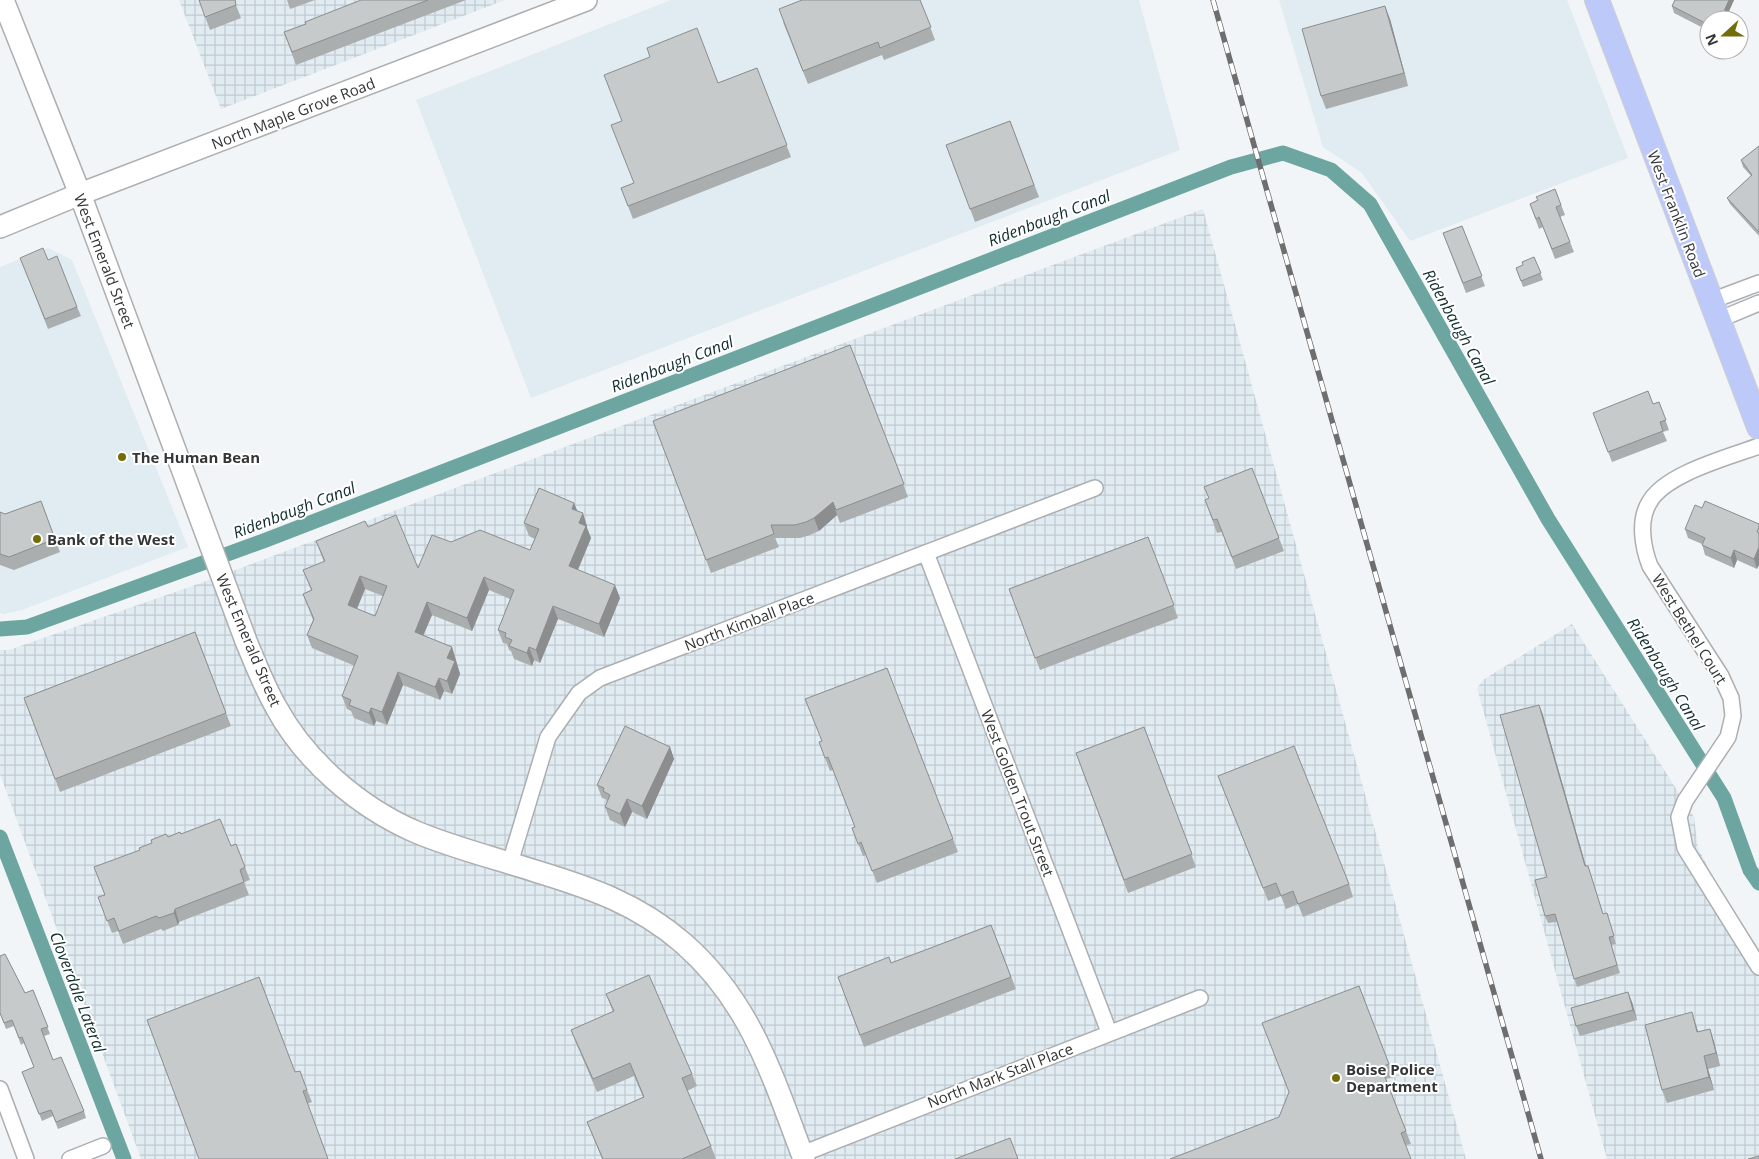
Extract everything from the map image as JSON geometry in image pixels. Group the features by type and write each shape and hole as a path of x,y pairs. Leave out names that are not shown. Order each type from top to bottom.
{"main road":[{"name":"West Emerald Street","path":"3,0 80,194 261,677 277,709 294,734 312,756 344,787 371,808 414,831 440,841 601,892 656,922 683,943 711,970 727,990 755,1036 803,1156"},
{"name":"North Maple Grove Road","path":"0,227 80,194 586,0"},
{"name":"West Franklin Road","path":"1597,0 1759,426"}],"street":[{"path":"1714,311 1759,283"},
{"path":"1714,311 1759,303"},
{"name":"West Bethel Court","path":"1759,446 1679,476 1660,489 1648,503 1644,520 1644,550 1650,566 1721,676 1732,698 1733,716 1728,737 1684,801 1679,817 1685,848 1759,967"},
{"name":"North Kimball Place","path":"510,863 548,737 579,693 600,678 1095,488"},
{"name":"West Golden Trout Street","path":"926,553 1109,1032"},
{"name":"North Mark Stall Place","path":"803,1156 1109,1032 1200,998"},
{"path":"0,1089 26,1159"},
{"path":"70,1159 103,1146"}],"shaded area":[{"path":"179,0 505,0 221,109"},
{"path":"671,0 1139,0 1180,150 531,398 416,100"},
{"path":"1279,0 1567,0 1628,158 1410,241 1362,173 1323,147"},
{"path":"1203,209 1466,1159 141,1159 0,774 0,650 9,650 198,584"},
{"path":"48,248 72,260 188,547 22,610 4,614 0,613 0,267"},
{"path":"1572,624 1694,817 1698,848 1717,885 1759,949 1759,1159 1607,1159 1477,688 1483,680"}],"building":[{"path":"199,0 235,0 236,5 205,17"},
{"path":"361,0 428,0 292,52 284,32"},
{"path":"802,0 920,0 931,27 880,48 878,42 803,71 779,9"},
{"path":"1675,0 1729,0 1724,10 1699,10 1699,20 1672,6"},
{"path":"1385,6 1404,73 1321,96 1302,29"},
{"path":"697,28 718,83 757,68 787,145 628,206 621,188 634,183 611,125 622,121 604,75 650,57 647,48"},
{"path":"1010,121 1034,185 970,209 946,145"},
{"path":"1759,146 1759,232 1727,198 1752,175 1741,160"},
{"path":"1555,189 1561,205 1556,207 1570,242 1552,249 1539,217 1536,219 1530,204 1538,200 1536,197"},
{"path":"1462,226 1482,276 1463,283 1443,233"},
{"path":"43,248 48,260 57,256 77,307 45,319 20,258"},
{"path":"1534,257 1541,273 1521,281 1516,268 1523,265 1522,262"},
{"path":"850,345 904,484 836,510 833,502 814,518 806,522 795,525 771,525 774,534 706,560 653,421"},
{"path":"1648,391 1653,404 1659,402 1666,420 1660,422 1663,431 1608,452 1593,413"},
{"path":"1252,468 1279,538 1232,557 1217,519 1213,520 1205,500 1209,498 1204,487"},
{"path":"539,488 574,503 572,509 583,513 579,523 586,526 569,566 615,585 599,624 553,606 536,650 529,647 527,653 509,646 512,640 505,637 506,633 498,630 514,590 484,577 467,618 427,602 415,632 452,647 447,658 455,661 447,681 439,678 435,687 398,672 382,712 371,708 369,713 349,705 351,700 342,696 358,656 307,635 314,619 303,594 312,590 303,570 325,561 316,541 365,521 368,527 396,515 418,568 432,535 451,542 480,530 530,550 539,529 524,523","holes":["360,576 387,586 375,616 348,605"]},
{"path":"41,501 55,539 9,557 0,554 0,512 5,514"},
{"path":"1705,501 1759,524 1757,532 1759,533 1759,547 1754,559 1734,550 1731,558 1702,545 1705,538 1685,529 1695,505 1702,508"},
{"path":"1148,537 1174,605 1035,658 1009,589"},
{"path":"195,632 226,713 55,779 24,698"},
{"path":"887,668 953,839 872,871 861,842 858,844 852,828 855,827 828,757 825,758 819,742 822,741 805,699"},
{"path":"1539,705 1585,866 1588,866 1603,914 1607,913 1614,936 1609,937 1617,965 1574,979 1555,914 1545,916 1535,880 1547,877 1500,715"},
{"path":"625,726 670,747 642,806 627,799 620,814 605,807 610,795 603,791 604,788 597,785"},
{"path":"1144,727 1192,854 1124,880 1076,753"},
{"path":"1294,746 1349,884 1298,904 1293,891 1281,896 1276,883 1263,888 1218,776"},
{"path":"220,819 231,846 236,844 245,867 240,870 244,882 175,909 174,913 159,918 156,916 119,931 114,918 107,921 98,897 105,895 94,867 140,850 139,848 152,843 151,840 166,834 168,837 180,832 181,834"},
{"path":"991,925 1011,977 860,1035 838,977 889,957 891,963"},
{"path":"5,954 25,993 33,990 48,1027 41,1029 53,1060 61,1057 84,1111 56,1122 51,1110 39,1114 22,1072 34,1067 22,1037 19,1038 12,1020 4,1023 0,1013 0,956"},
{"path":"649,975 692,1074 682,1078 711,1146 682,1159 603,1159 587,1122 644,1097 630,1063 593,1079 571,1030 614,1011 606,994"},
{"path":"259,977 295,1072 300,1071 307,1090 303,1091 328,1159 199,1159 147,1020"},
{"name":"Boise Police Department","path":"1359,986 1389,1064 1381,1067 1406,1131 1401,1133 1411,1159 1170,1159 1279,1117 1289,1092 1262,1023"},
{"path":"1628,992 1633,1010 1576,1026 1571,1008"},
{"path":"1692,1012 1697,1032 1710,1029 1716,1053 1704,1056 1709,1077 1662,1090 1645,1025"},
{"path":"1010,1138 1018,1159 955,1159"},
{"path":"1759,1156 1759,1159 1748,1159"}],"waterway":[{"name":"Ridenbaugh Canal","path":"0,629 27,627 266,540 1231,167 1283,153 1331,170 1370,204 1548,519 1724,798 1750,870 1759,883"},
{"name":"Cloverdale Lateral","path":"0,837 124,1159"}],"railway":[{"path":"1213,0 1541,1159"}],"place":[{"name":"The Human Bean","path":"122,457"},
{"name":"Bank of the West","path":"37,539"},
{"name":"Boise Police Department","path":"1336,1078"}]}
